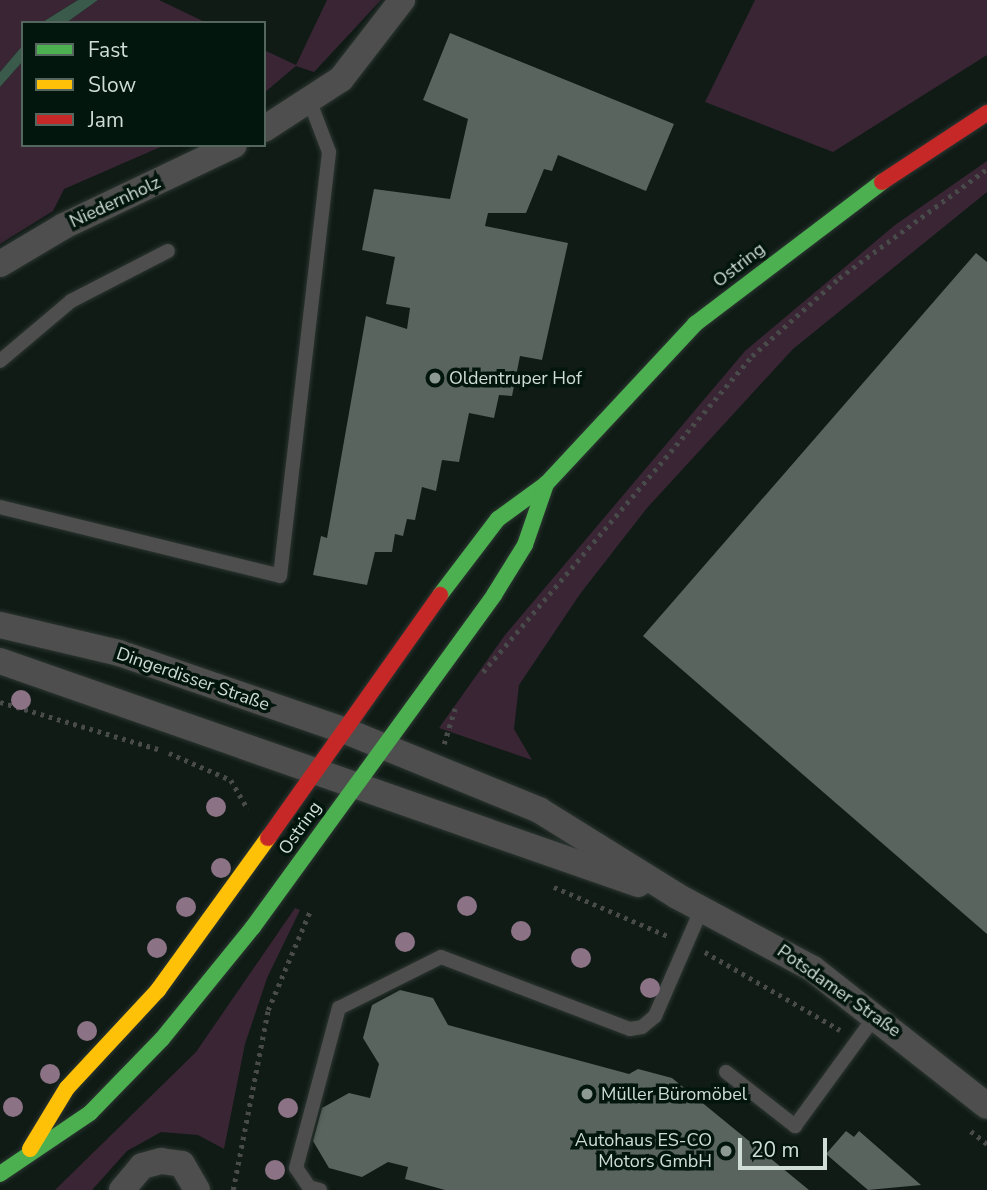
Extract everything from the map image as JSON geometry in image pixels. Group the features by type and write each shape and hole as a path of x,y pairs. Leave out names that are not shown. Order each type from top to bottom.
{"main road":[{"name":"Ostring","path":"30,1149 67,1088 158,990 222,909 448,578 498,519 546,484 695,324 878,184 987,113"},
{"name":"Ostring","path":"0,1174 30,1149 90,1113 162,1039 253,927 382,745 494,595 525,545 546,484"}],"street":[{"path":"266,129 310,102 366,51 402,0"},
{"name":"Niedernholz","path":"0,264 64,226 230,147"},
{"name":"Dingerdisser Straße","path":"0,625 119,653 382,745"},
{"path":"0,661 356,783"},
{"name":"Potsdamer Straße","path":"382,745 539,810 677,896 813,969 876,1015 987,1106"},
{"name":"Potsdamer Straße","path":"356,783 525,848 677,896"},
{"path":"122,1190 142,1166 161,1161 182,1164 197,1190"}],"lane":[{"path":"0,507 280,576 329,152 310,102"},
{"path":"0,361 71,301 168,251"},
{"path":"320,1190 309,1187 296,1168 339,1008 442,957 630,1029 642,1027 655,1016 702,908"},
{"path":"726,1072 795,1126 876,1015"}],"path":[{"path":"473,684 651,468 760,347 839,278 987,169"},
{"path":"0,702 197,763 237,785 253,819"},
{"path":"452,728 456,705"},
{"path":"548,885 687,944 858,1042"},
{"path":"233,1190 268,1010 317,897"},
{"path":"966,1126 987,1144"}],"shaded area":[{"path":"0,0 78,0 44,21 21,21 21,47 0,72"},
{"path":"78,0 98,0 69,21 44,21"},
{"path":"98,0 159,0 203,21 69,21"},
{"path":"327,0 381,0 314,72 296,66 266,91 266,51 296,65"},
{"path":"755,0 987,0 987,55 833,152 705,102"},
{"path":"21,47 21,63 0,87 0,72"},
{"path":"21,63 21,147 160,147 64,189 53,211 0,244 0,87"},
{"path":"987,161 987,192 793,349 647,508 580,594 519,685 514,729 532,760 439,728 505,635 745,351 895,225"},
{"path":"295,908 300,910 267,978 245,1044 224,1149 198,1135 161,1132 127,1151 92,1190 55,1190 196,1052"}],"building":[{"name":"Oldentruper Hof","path":"450,33 674,124 646,191 558,155 552,171 544,169 526,213 488,213 485,226 568,243 542,360 520,356 512,396 499,395 494,418 469,413 459,462 442,460 436,491 422,487 415,520 407,519 403,536 395,534 392,552 375,552 367,585 313,575 321,536 327,538 366,316 407,329 410,308 386,304 395,257 362,250 374,189 450,199 468,119 423,100"},
{"path":"976,253 987,262 987,934 643,636"},
{"path":"400,990 433,998 448,1025 629,1074 638,1069 672,1078 809,1190 445,1190 405,1179 408,1167 388,1162 362,1177 329,1168 313,1141 322,1108 349,1093 370,1098 379,1064 363,1038 372,1005"},
{"path":"846,1131 854,1137 859,1131 921,1185 868,1190 826,1154"}],"traffic: fast":[{"path":"440,595 498,519 546,484 695,324 882,182"},
{"path":"0,1174 90,1113 162,1039 253,927 494,595 525,545 546,484"}],"traffic: slow":[{"path":"30,1149 67,1088 158,990 268,838"}],"traffic: jam":[{"path":"882,182 987,113"},
{"path":"268,838 440,595"}],"place":[{"name":"Oldentruper Hof","path":"435,378"},
{"name":"Müller Büromöbel","path":"587,1094"},
{"name":"Autohaus ES-CO Motors GmbH","path":"726,1151"}]}
